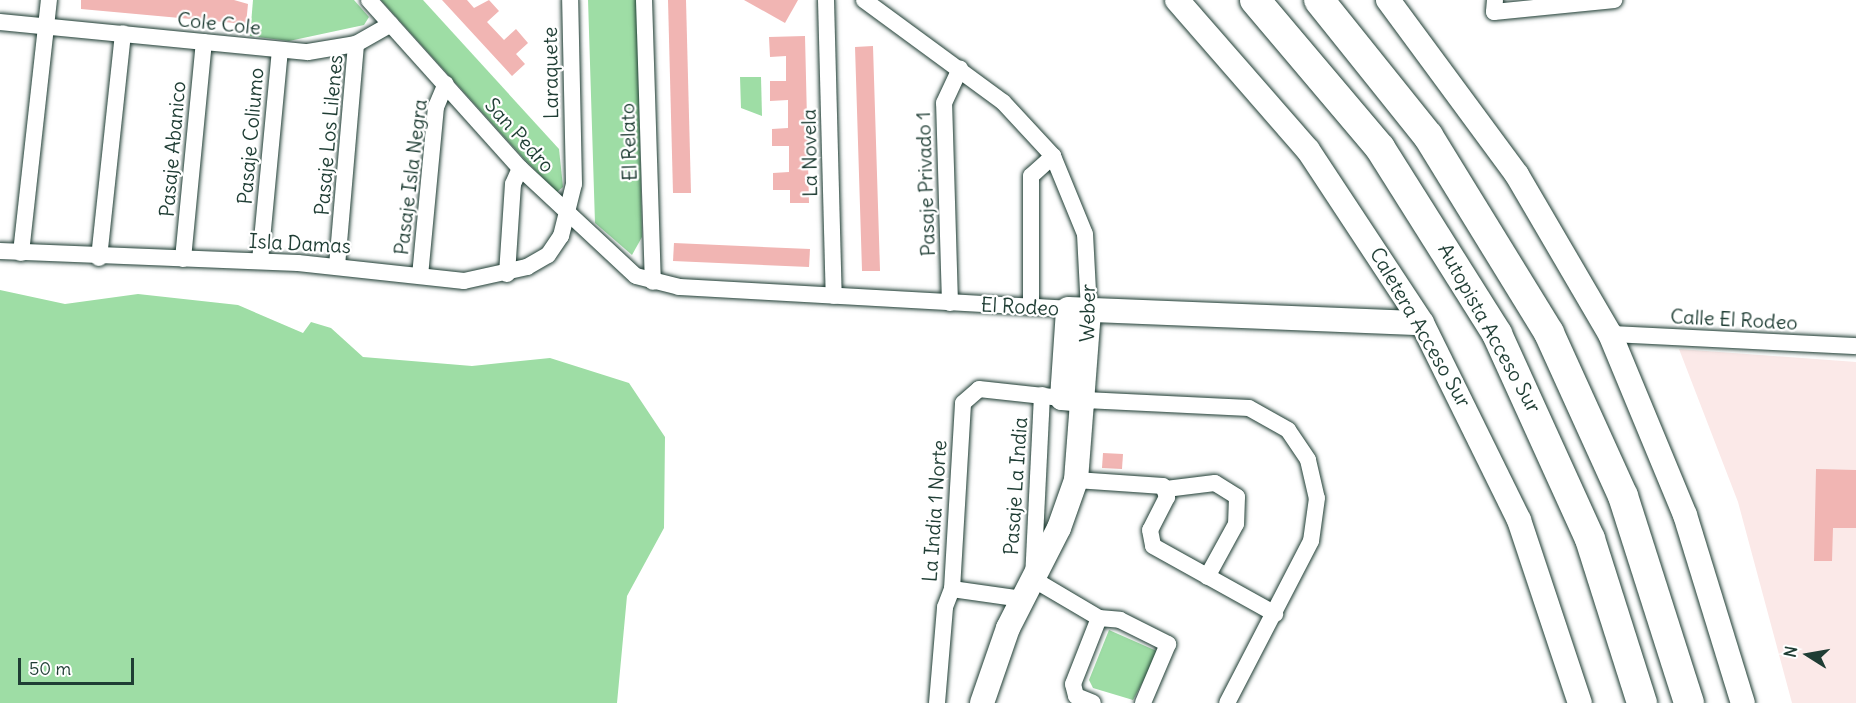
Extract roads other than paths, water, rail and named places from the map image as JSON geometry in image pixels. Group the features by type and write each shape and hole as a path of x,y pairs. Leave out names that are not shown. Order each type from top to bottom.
{"highway":[{"name":"Autopista Acceso Sur","path":"1255,0 1380,148 1497,334 1590,538 1642,703"},
{"path":"1318,0 1428,136 1549,333 1623,496 1689,703"}],"main road":[{"name":"Caletera Acceso Sur","path":"1177,0 1308,150 1422,323 1515,511 1580,703"},
{"path":"1388,0 1489,132 1610,334 1685,515 1743,703"},
{"name":"El Rodeo","path":"1078,310 1422,323"},
{"name":"Weber","path":"982,703 1027,589 1076,480 1063,398 1078,310"}],"street":[{"path":"21,253 49,0"},
{"name":"San Pedro","path":"369,0 520,168 568,216 620,265 653,282"},
{"name":"Laraquete","path":"568,216 574,184 570,0"},
{"name":"El Relato","path":"644,0 653,282"},
{"name":"Weber","path":"864,0 960,68 1003,102 1053,156 1085,234 1078,310"},
{"path":"1495,0 1494,12 1614,0"},
{"name":"La Novela","path":"831,3 834,296"},
{"name":"Cole Cole","path":"0,22 280,51 356,44 391,24"},
{"path":"99,258 123,33"},
{"name":"Pasaje Abanico","path":"183,259 204,42"},
{"name":"Pasaje Los Lilenes","path":"337,266 356,44"},
{"name":"Pasaje Coliumo","path":"260,261 280,51"},
{"name":"Pasaje Privado 1","path":"950,303 944,103 960,68"},
{"name":"Pasaje Isla Negra","path":"420,276 436,107 446,84"},
{"path":"1031,307 1031,176 1036,166 1053,156"},
{"path":"507,274 513,184 520,168"},
{"name":"Isla Damas","path":"0,250 99,258 260,261 337,266 464,281 507,274 548,255 568,216"},
{"name":"El Rodeo","path":"653,282 834,296 1078,310"},
{"name":"Calle El Rodeo","path":"1610,334 1856,346"},
{"name":"La India 1 Norte","path":"937,703 952,589 962,408 969,394 984,389 1063,398"},
{"path":"1063,398 1249,408 1288,430 1312,472 1316,512 1306,555 1227,703"},
{"name":"Pasaje La India","path":"1027,589 1063,398"},
{"path":"1076,480 1166,489 1215,483 1237,497 1236,524 1207,577"},
{"path":"1166,489 1150,541 1207,577 1275,614"},
{"path":"952,589 1027,589 1100,618 1120,620 1168,644 1143,703"},
{"path":"1093,703 1076,696 1073,684 1100,618"}]}
